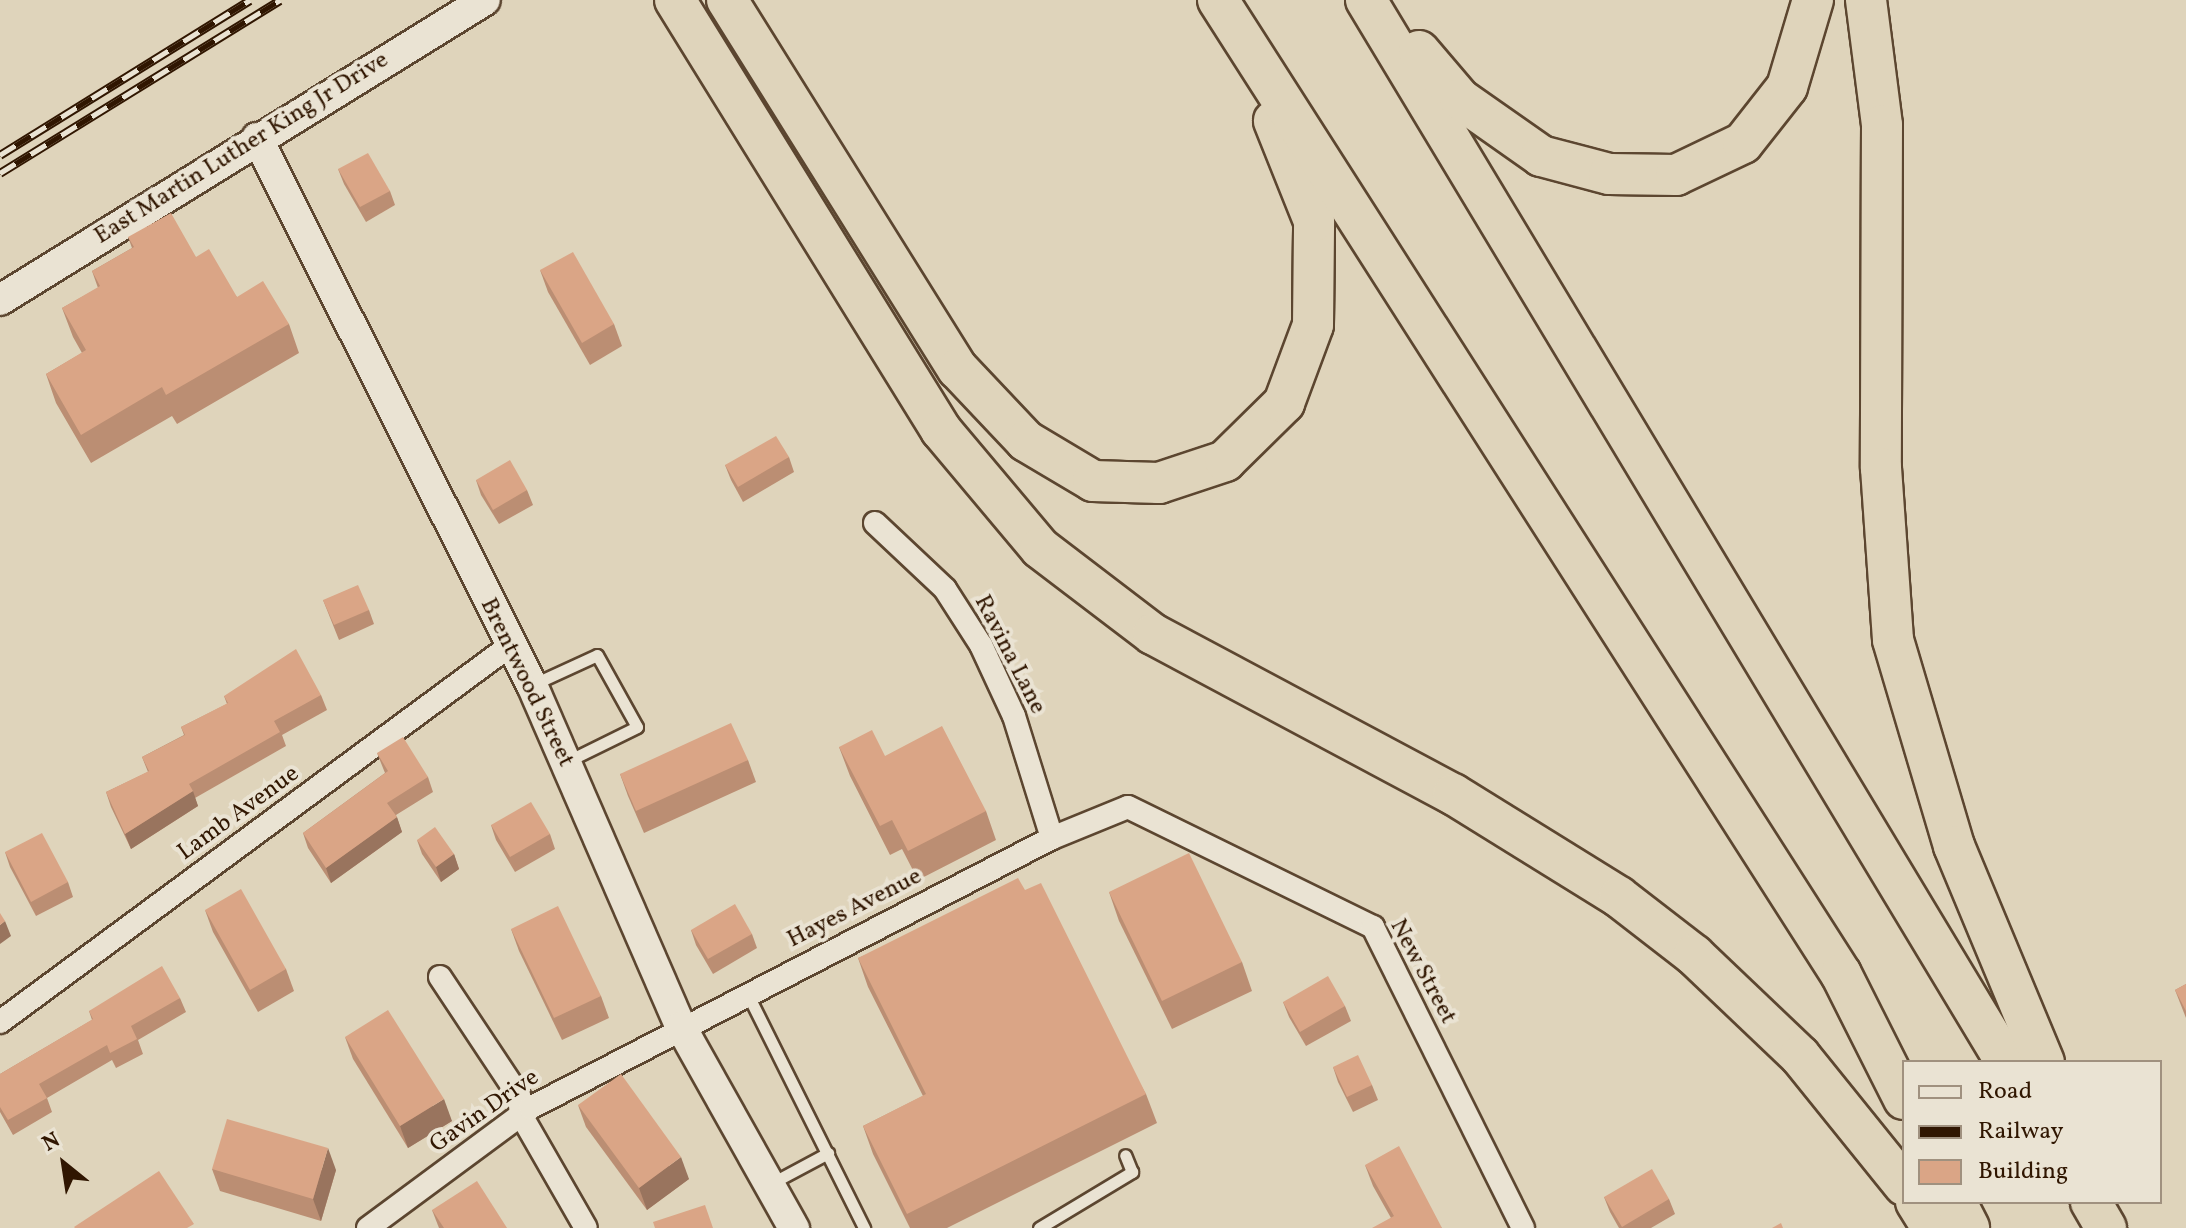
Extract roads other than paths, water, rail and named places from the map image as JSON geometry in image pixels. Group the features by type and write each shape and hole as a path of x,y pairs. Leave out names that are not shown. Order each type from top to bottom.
{"highway":[{"path":"675,0 941,430 1040,548 1153,634 1453,794 1619,897 1694,955 1800,1056 1902,1183"},
{"path":"727,0 958,369 1026,441 1093,481 1159,483 1225,461 1284,403 1313,325 1314,221 1240,35"},
{"path":"1218,0 1841,974 1902,1095"},
{"path":"1366,0 2005,1060"},
{"path":"1374,0 1460,99 1541,156 1609,174 1676,175 1743,143 1787,87 1813,0"},
{"path":"1866,0 1882,125 1881,468 1893,640 1954,846 2043,1060"},
{"path":"1917,1204 1932,1228"},
{"path":"1957,1204 1969,1228"},
{"path":"2092,1204 2106,1228"},
{"path":"2104,1204 2114,1228"}],"main road":[{"name":"East Martin Luther King Jr Drive","path":"0,300 257,138 485,0"},
{"name":"Brentwood Street","path":"257,138 508,647 532,685 681,1027 794,1228"}],"street":[{"name":"Ravina Lane","path":"875,523 945,589 981,645 1014,716 1052,838"},
{"name":"Lamb Avenue","path":"0,1022 508,647"},
{"name":"New Street","path":"1052,838 1128,807 1373,927 1523,1228"},
{"name":"Hayes Avenue","path":"681,1027 1052,838"},
{"path":"440,977 519,1096 521,1115 586,1228"},
{"name":"Gavin Drive","path":"368,1228 521,1115 681,1027"}],"lane":[{"path":"532,685 597,655 637,727 566,762"},
{"path":"747,993 864,1228"},
{"path":"770,1185 828,1153"},
{"path":"1039,1228 1132,1172 1125,1155"}],"railway":[{"path":"0,155 250,0"},
{"path":"0,173 280,0"}]}
